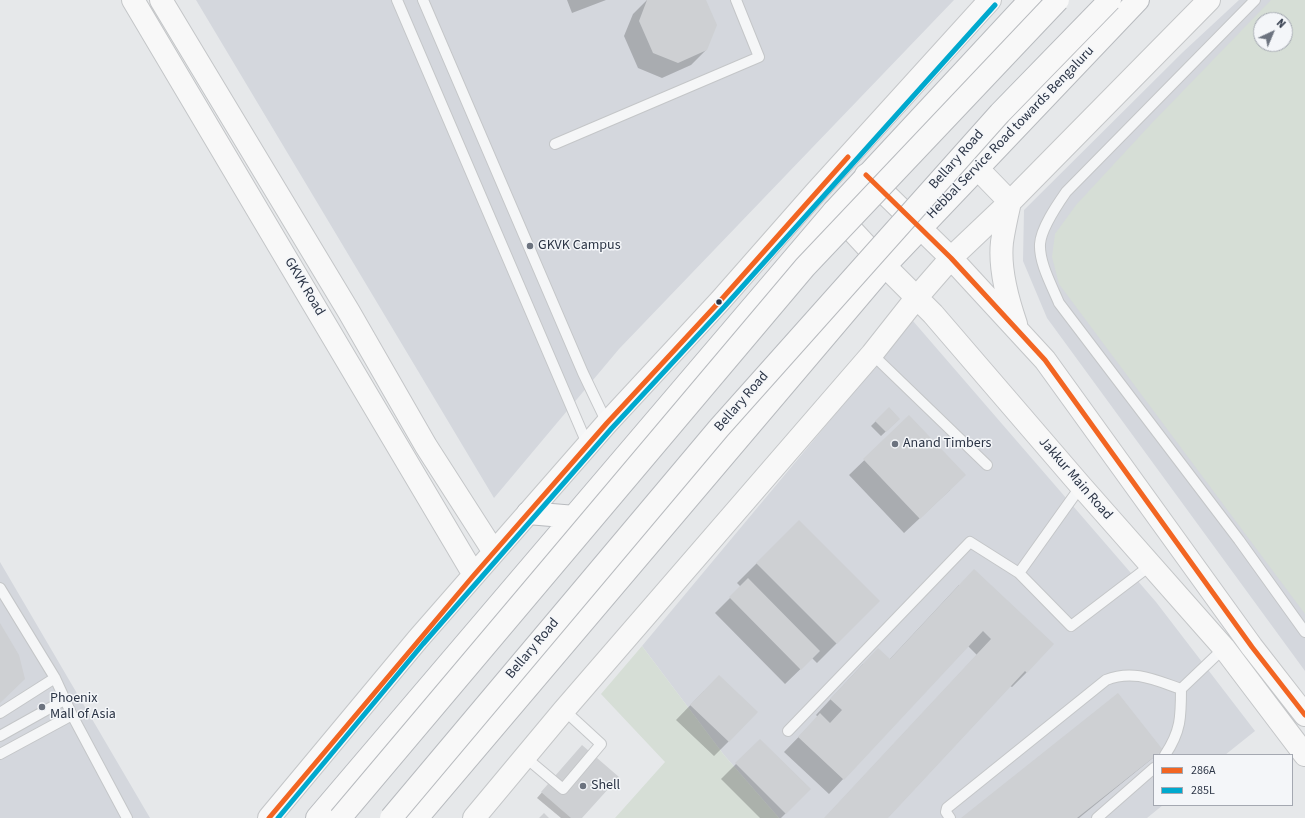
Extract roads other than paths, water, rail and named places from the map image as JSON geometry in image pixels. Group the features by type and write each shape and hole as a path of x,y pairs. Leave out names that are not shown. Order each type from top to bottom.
{"main road":[{"name":"GKVK Road","path":"133,0 474,575"},
{"name":"GKVK Road","path":"161,0 349,312 426,446 494,552"},
{"path":"269,818 474,575 607,423 720,302 815,193 990,0"},
{"path":"317,818 575,517 834,211 1030,0"},
{"path":"340,818 805,267 1058,0"},
{"name":"Bellary Road","path":"391,818 724,422 1000,113 1110,0"},
{"name":"Hebbal Service Road towards Bengaluru","path":"885,266 1138,0"},
{"path":"474,818 564,710 872,354 916,297 951,258 1010,202 1209,0"},
{"path":"977,168 1010,202"},
{"path":"866,175 951,258 1045,360 1252,647 1305,715"},
{"path":"1010,202 1002,243 1002,263 1006,295 1018,330"},
{"name":"Jakkur Main Road","path":"834,211 885,266 933,314 1080,486 1224,648 1305,755"},
{"name":"Bellary Road","path":"417,818 885,266"},
{"path":"528,513 575,517"}],"lane":[{"path":"397,0 588,446"},
{"path":"423,0 580,366 607,423"},
{"path":"555,144 759,57 736,0"},
{"path":"1255,0 1066,192 1050,216 1040,244 1045,272 1060,303 1239,540 1305,632"},
{"path":"872,354 987,465"},
{"path":"1019,573 1080,486"},
{"path":"788,731 970,542 1019,573 1071,626 1151,565"},
{"path":"0,588 55,678 66,698 72,715 127,818"},
{"path":"1167,754 1176,739 1181,719 1181,689 1224,648"},
{"path":"950,818 946,812 947,808 1106,680 1119,675 1135,675 1181,689"},
{"path":"0,713 55,678"},
{"path":"0,736 66,698"},
{"path":"524,757 563,788 601,744 564,710"},
{"path":"0,754 72,715"},
{"path":"1097,818 1153,769"}],"place":[{"name":"GKVK Campus","path":"530,246"},
{"name":"Anand Timbers","path":"895,444"},
{"name":"Phoenix Mall of Asia","path":"42,707"},
{"name":"Shell","path":"583,786"}]}
